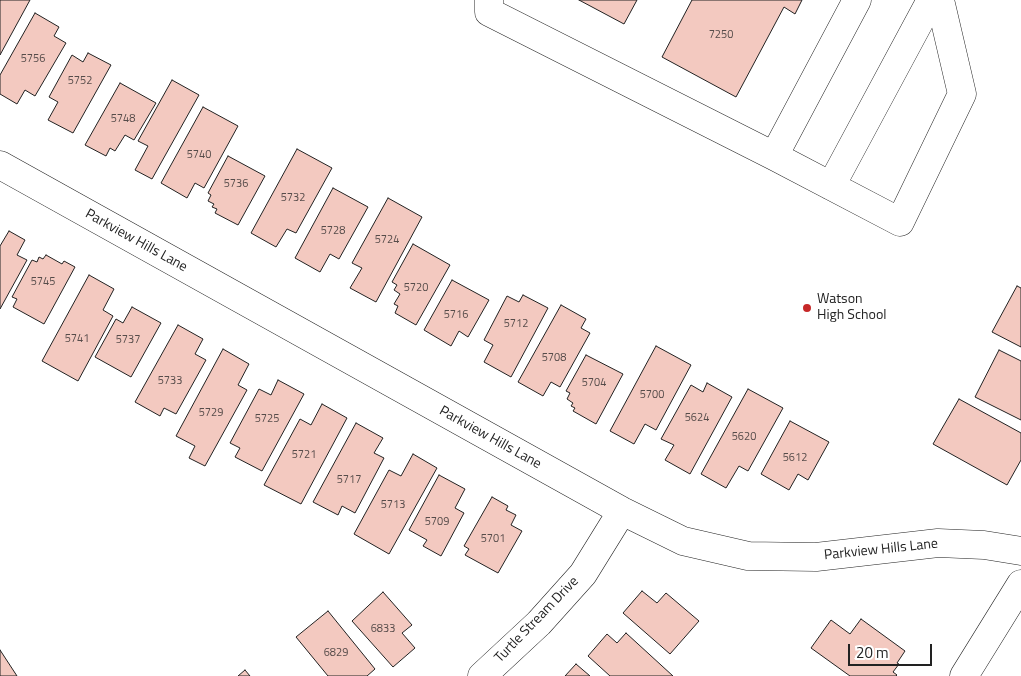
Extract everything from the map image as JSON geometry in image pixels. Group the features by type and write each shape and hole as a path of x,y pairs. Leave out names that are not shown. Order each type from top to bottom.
{"street":[{"path":"489,0 489,12 900,222 962,94 940,0"},
{"path":"774,156 857,0"},
{"path":"830,186 932,0"},
{"name":"Parkview Hills Lane","path":"0,165 622,511 683,541 748,556 816,557 938,543 984,545 1021,551"},
{"name":"Turtle Stream Drive","path":"482,676 539,623 583,574 622,511"},
{"path":"964,676 1021,584"}],"building":[{"path":"0,0 30,0 0,55"},
{"path":"579,0 637,0 624,24"},
{"path":"692,0 802,0 795,14 784,7 736,97 662,57"},
{"path":"35,13 59,27 54,36 66,43 35,96 25,90 17,104 0,94 0,75"},
{"path":"88,53 111,65 73,133 48,120 58,102 49,97 72,55 83,62"},
{"path":"172,80 199,95 152,179 135,170 148,146 138,141"},
{"path":"120,83 156,103 134,140 125,135 115,151 110,148 106,156 85,145"},
{"path":"203,107 238,126 204,188 195,183 187,198 161,183"},
{"path":"297,149 332,168 296,233 287,229 276,247 251,233"},
{"path":"228,156 265,176 238,225 215,213 217,209 212,207 214,204 208,201 211,195 208,193"},
{"path":"333,188 368,207 339,259 330,254 320,272 295,258"},
{"path":"388,198 422,217 376,302 350,288 362,268 352,263"},
{"path":"9,231 25,240 17,255 27,260 0,309 0,246"},
{"path":"413,244 450,265 416,325 395,313 398,306 394,304 400,294 394,290 397,285 392,282"},
{"path":"46,255 62,264 64,261 75,267 44,324 13,307 17,299 12,297 32,260 37,262 39,257 43,259"},
{"path":"89,275 114,289 103,310 113,316 78,381 42,361"},
{"path":"452,280 489,300 468,337 459,331 451,346 424,330"},
{"path":"1017,286 1021,288 1021,347 992,332"},
{"path":"523,295 548,308 511,377 484,362 493,345 484,340 507,296 519,302"},
{"path":"561,305 586,319 581,328 590,333 560,387 551,382 543,396 518,382"},
{"path":"132,307 161,323 131,377 95,357 116,319 123,323"},
{"path":"178,325 203,339 195,354 206,360 176,414 164,408 160,416 135,402"},
{"path":"656,346 691,365 656,430 645,424 634,444 610,431"},
{"path":"223,349 249,364 238,385 247,390 205,466 189,458 195,446 176,436"},
{"path":"999,350 1021,361 1021,420 975,397"},
{"path":"586,355 623,374 596,424 573,411 575,408 571,406 573,403 567,399 570,393 566,391"},
{"path":"278,380 304,394 262,471 235,457 240,448 230,443 259,389 271,395"},
{"path":"707,383 732,397 690,474 665,460 674,445 661,439 691,385 703,392"},
{"path":"748,389 783,408 748,471 739,466 726,488 701,474"},
{"path":"959,399 1021,433 1021,460 1007,485 933,444"},
{"path":"322,404 347,418 301,504 264,485 300,419 311,425"},
{"path":"790,421 829,442 808,480 798,474 789,490 761,474"},
{"path":"356,423 383,438 374,453 384,458 355,513 342,506 338,515 313,502"},
{"path":"413,454 437,468 389,554 354,534 389,470 401,476"},
{"path":"439,475 465,489 455,508 464,513 441,556 423,546 427,540 409,530"},
{"path":"492,497 508,506 506,510 516,515 511,525 522,531 498,573 465,555 469,549 464,546"},
{"path":"642,591 657,603 666,593 699,621 670,654 623,613"},
{"path":"383,592 412,625 402,633 415,648 393,667 352,621"},
{"path":"328,611 375,669 367,676 328,676 296,637"},
{"path":"861,619 905,651 893,672 896,676 850,676 811,648 831,620 850,634"},
{"path":"626,633 673,676 610,676 588,656 607,634 617,643"},
{"path":"0,650 17,676 0,676"},
{"path":"576,664 590,676 565,676"},
{"path":"245,670 250,676 238,676"}],"place":[{"name":"Watson High School","path":"807,308"}]}
